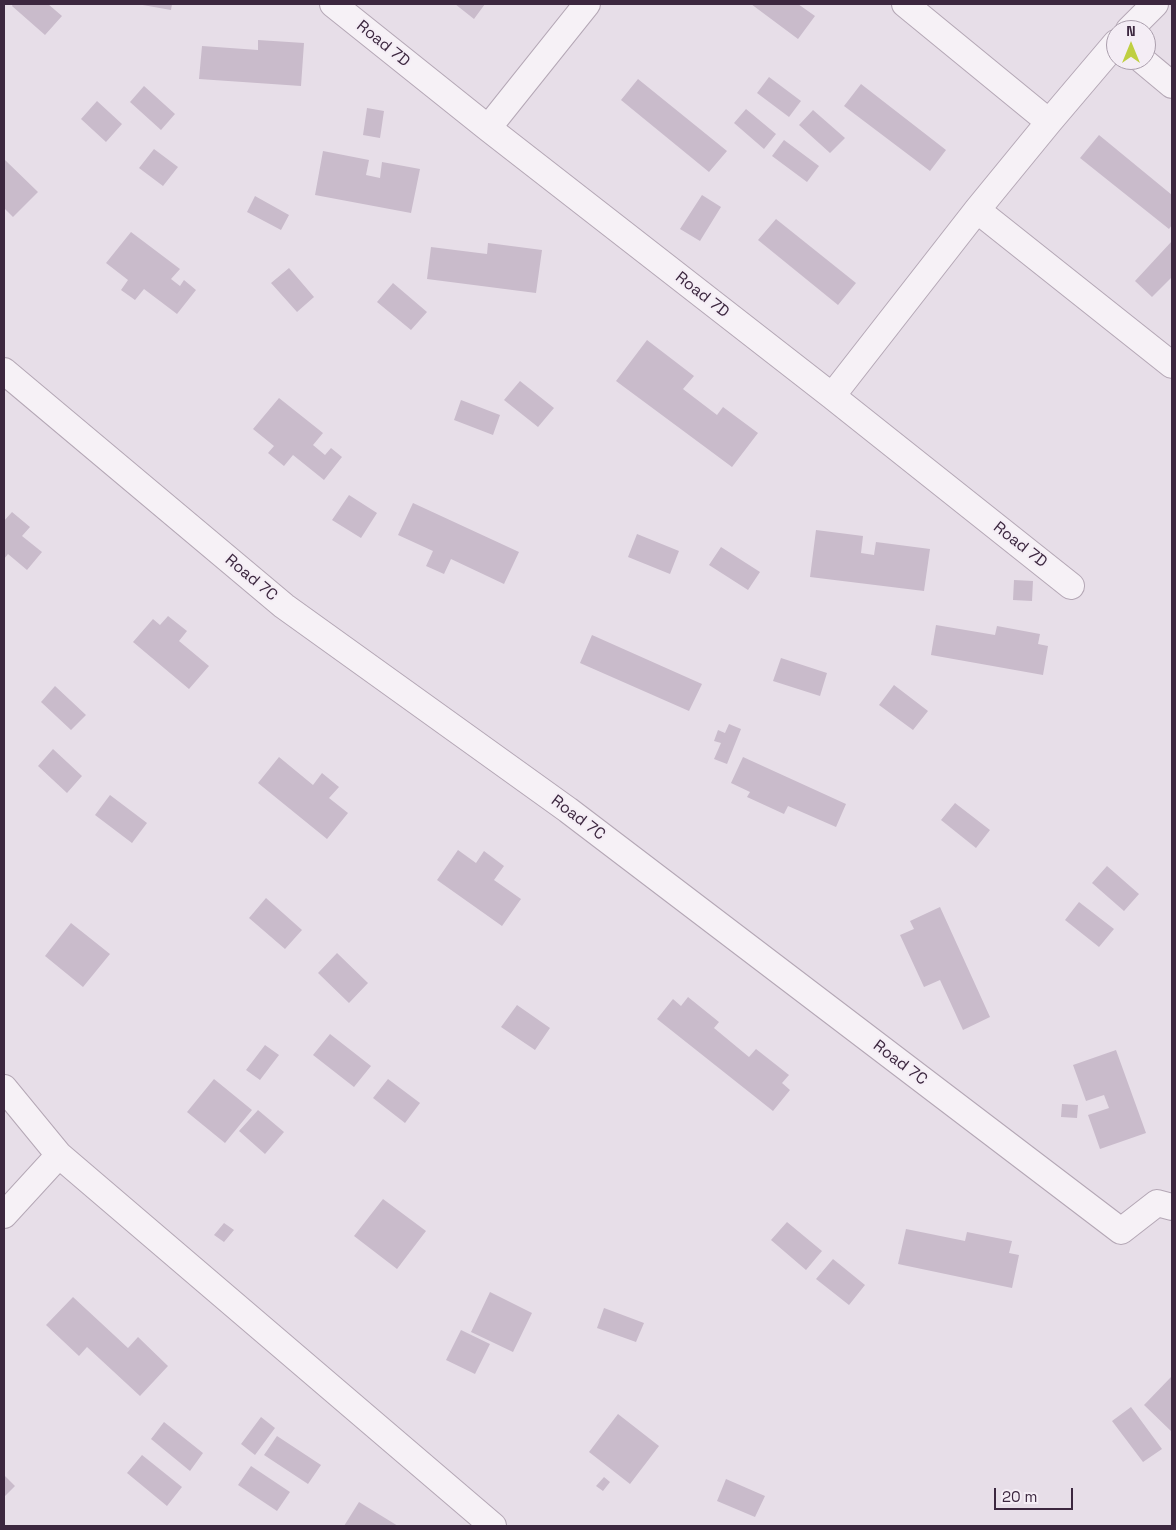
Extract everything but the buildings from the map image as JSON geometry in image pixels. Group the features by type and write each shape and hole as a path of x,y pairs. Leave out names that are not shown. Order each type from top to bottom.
{"street":[{"name":"Road 7D","path":"332,4 1071,586"},
{"path":"488,128 587,4"},
{"path":"905,4 1049,122"},
{"path":"1139,20 1156,4"},
{"path":"832,396 977,210 1106,55"},
{"path":"1154,70 1172,85"},
{"path":"977,210 1172,365"},
{"name":"Road 7C","path":"4,371 284,606 568,810 1121,1231 1165,1205"},
{"path":"4,1088 59,1154 493,1526"},
{"path":"4,1215 59,1154"}]}
